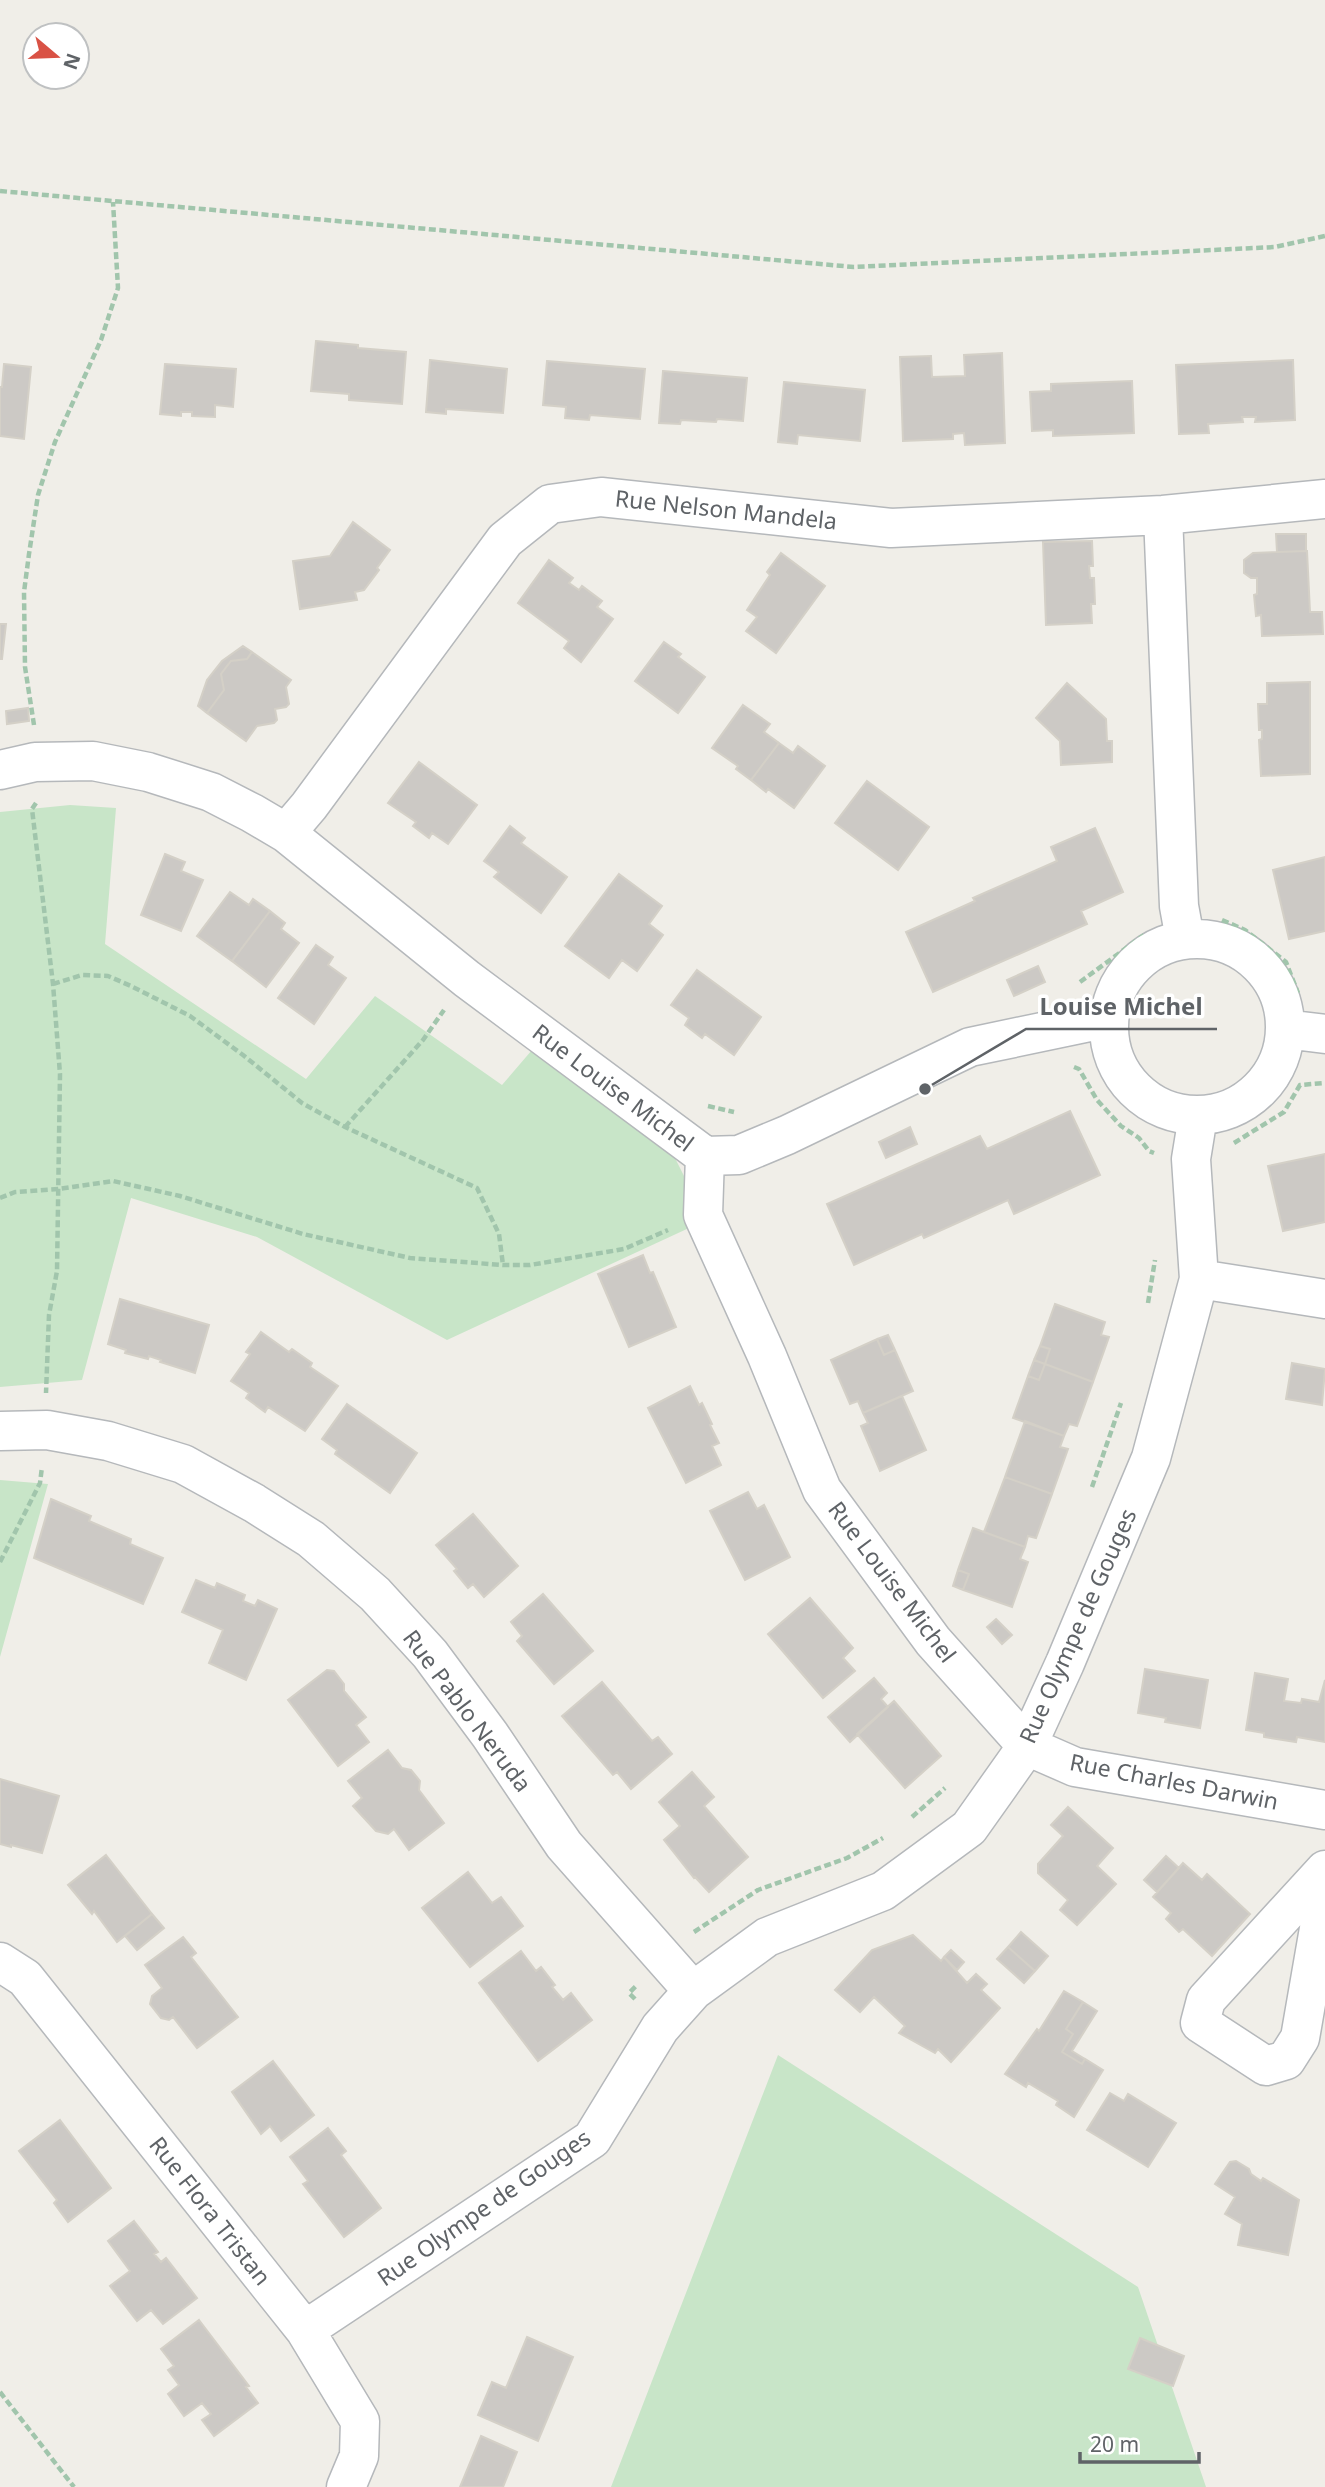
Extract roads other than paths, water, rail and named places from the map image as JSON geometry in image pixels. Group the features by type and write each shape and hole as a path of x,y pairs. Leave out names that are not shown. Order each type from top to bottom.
{"street":[{"name":"Rue Nelson Mandela","path":"286,833 309,806 505,540 551,504 601,497 891,528 1163,515 1325,499"},
{"path":"1163,515 1179,906 1185,939"},
{"name":"Rue Louise Michel","path":"18,766 93,761 148,772 211,792 286,833 467,979 705,1156 703,1215 767,1356 822,1490 933,1641 1027,1745"},
{"path":"1292,1012 1280,1055 1268,1080 1248,1099 1224,1112 1198,1116 1168,1111 1142,1097 1122,1075 1110,1048 1108,1018 1116,989 1133,965 1157,948 1185,939 1216,940 1244,952 1266,972 1281,999 1292,1012 1325,1034"},
{"path":"705,1156 739,1155 970,1047 1108,1018"},
{"name":"Rue Olympe de Gouges","path":"304,2330 592,2139 660,2028 693,1990 767,1937 883,1891 969,1828 1027,1745 1065,1664 1151,1458 1199,1279 1191,1159 1198,1116"},
{"path":"1199,1279 1325,1299"},
{"name":"Rue Pablo Neruda","path":"0,1431 47,1430 108,1441 183,1464 254,1503 311,1539 375,1594 430,1654 490,1735 564,1845 693,1990"},
{"name":"Rue Charles Darwin","path":"1027,1745 1075,1767 1325,1810"},
{"path":"1325,1871 1206,2000 1200,2023 1266,2066 1286,2060 1300,2038 1325,1894"},
{"name":"Rue Flora Tristan","path":"0,1962 25,1978 304,2330 360,2421 359,2456 346,2487"}],"place":[{"name":"Louise Michel","path":"925,1089"}]}
